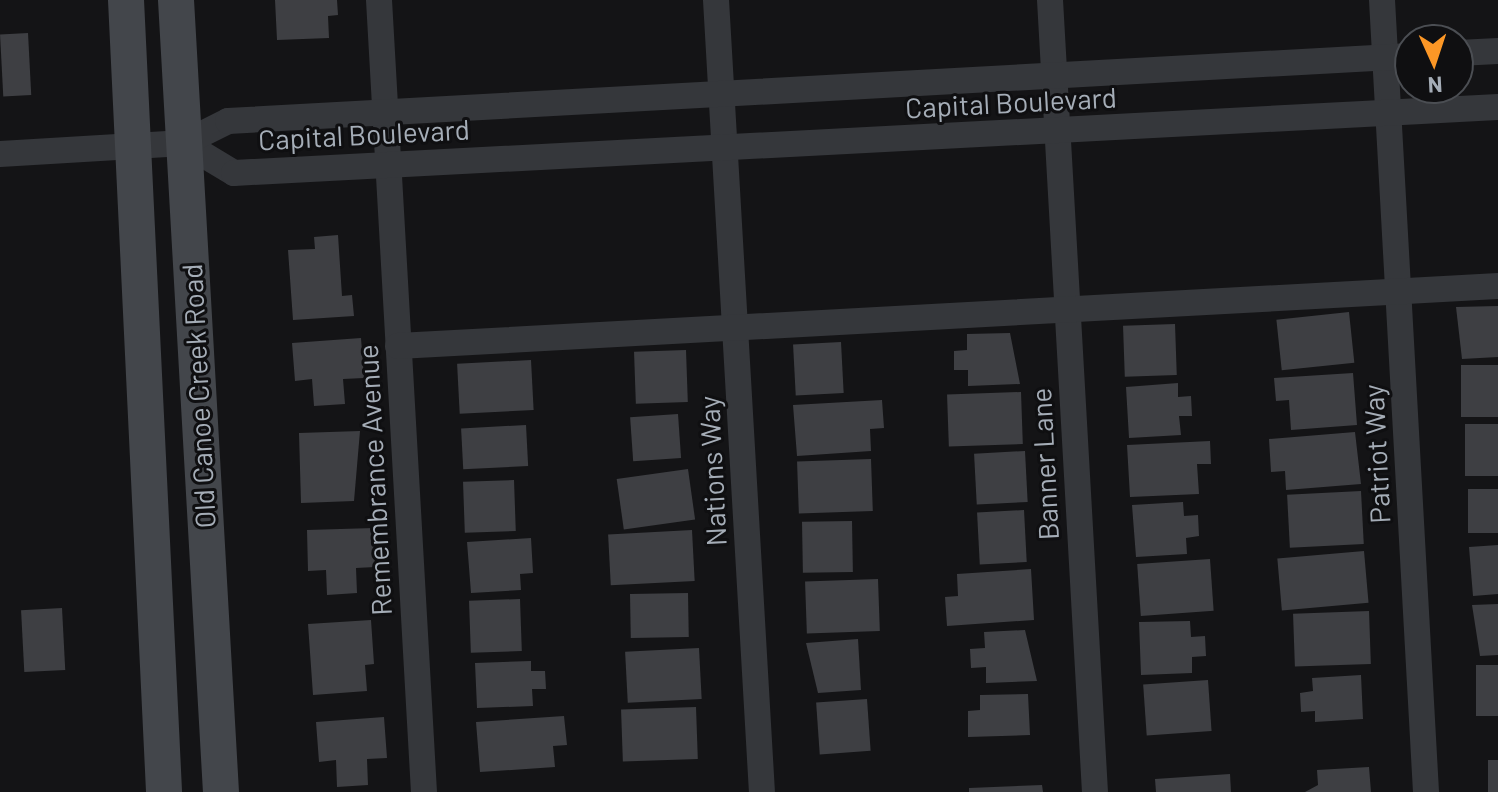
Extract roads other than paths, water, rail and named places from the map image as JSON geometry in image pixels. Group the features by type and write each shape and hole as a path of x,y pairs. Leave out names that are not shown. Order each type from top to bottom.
{"main road":[{"name":"Old Canoe Creek Road","path":"126,0 164,792"},
{"name":"Old Canoe Creek Road","path":"176,0 221,792"}],"street":[{"name":"Remembrance Avenue","path":"379,0 424,792"},
{"name":"Nations Way","path":"716,0 762,792"},
{"name":"Banner Lane","path":"1050,0 1095,792"},
{"name":"Patriot Way","path":"1382,0 1394,42"},
{"path":"1474,52 1498,51"},
{"name":"Capital Boulevard","path":"184,143 228,121 1394,56"},
{"name":"Patriot Way","path":"1394,84 1390,113 1426,792"},
{"name":"Capital Boulevard","path":"184,143 234,173 1498,107"},
{"path":"0,154 184,143"},
{"path":"398,346 1498,286"}]}
